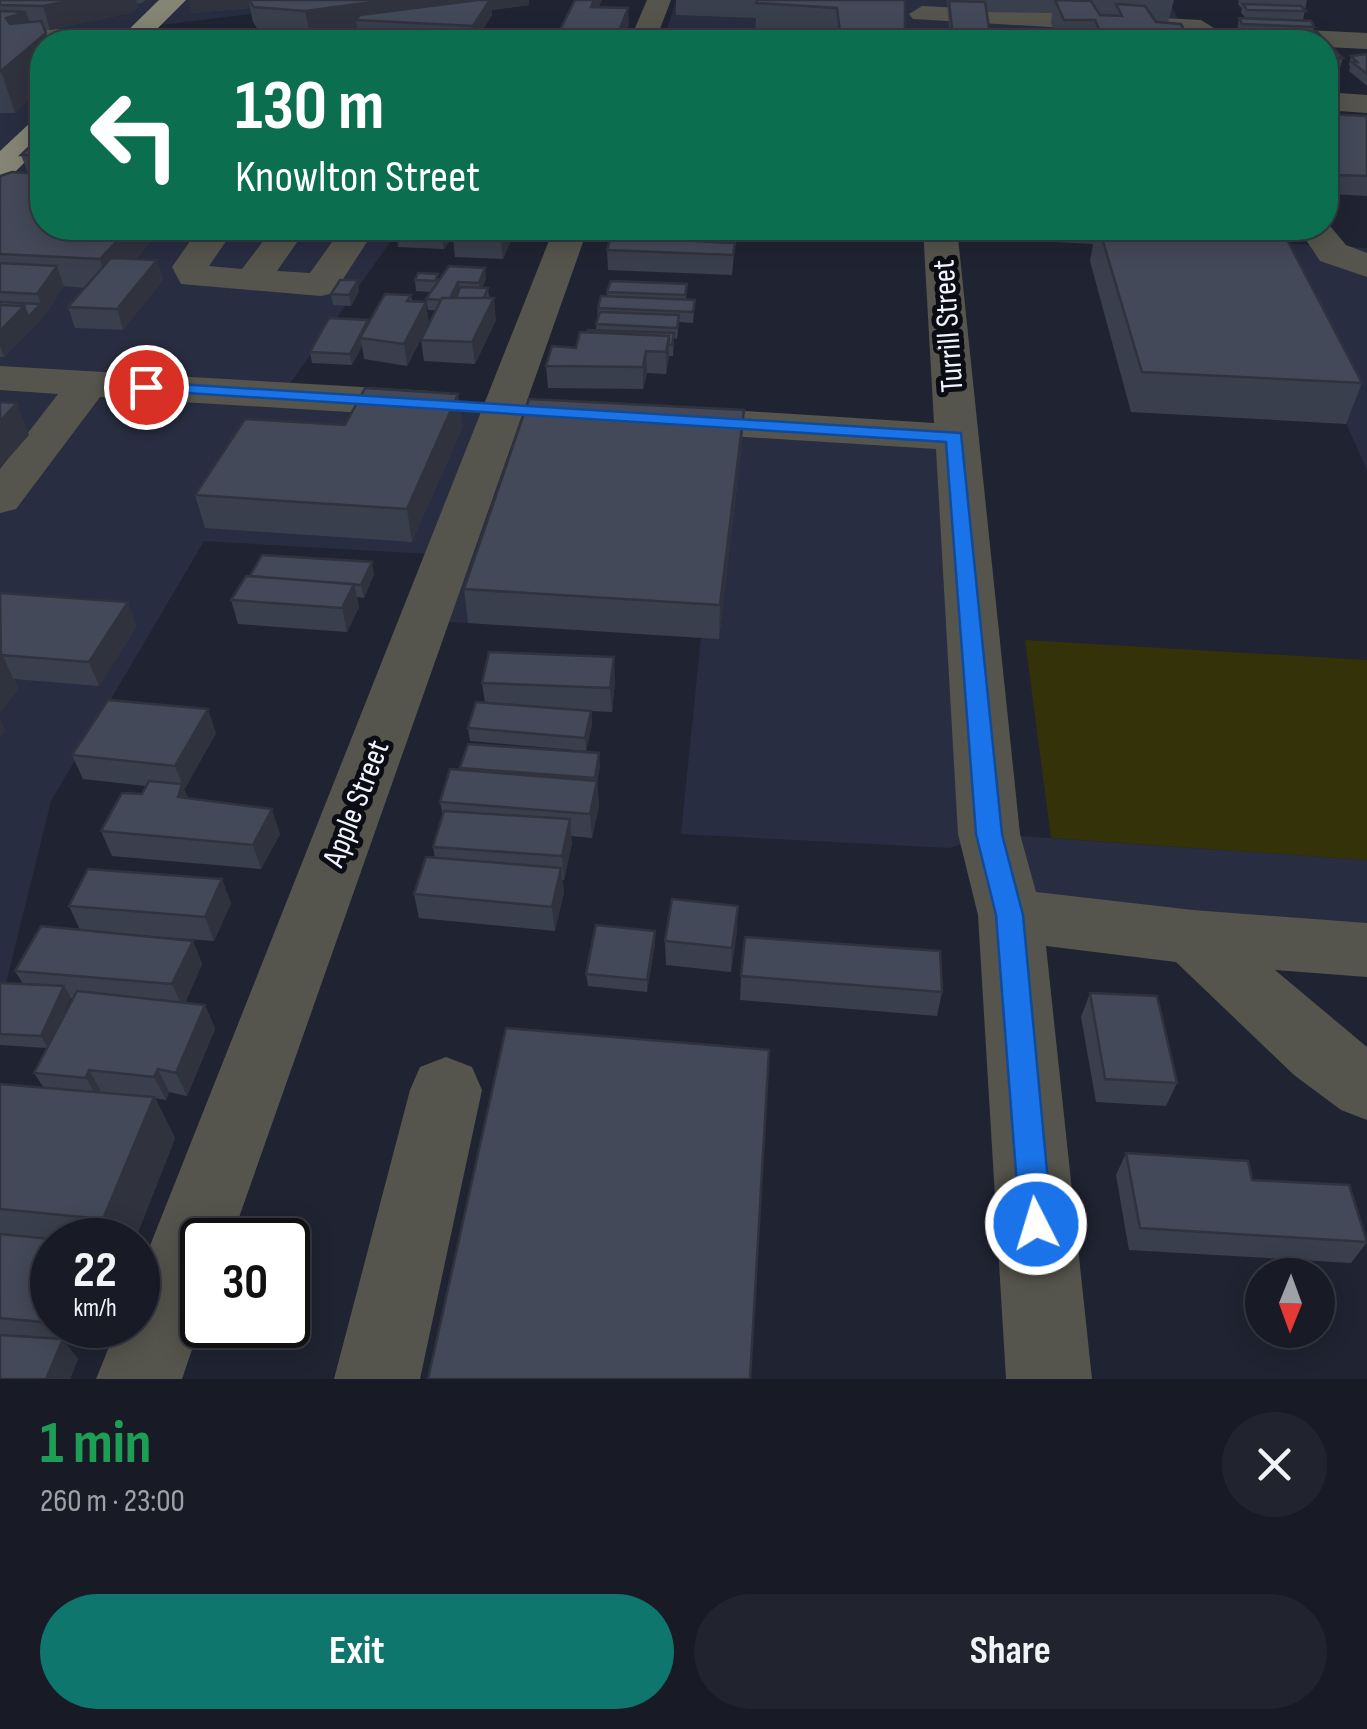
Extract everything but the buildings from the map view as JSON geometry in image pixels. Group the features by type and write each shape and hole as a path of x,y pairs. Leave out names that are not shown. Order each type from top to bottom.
{"main road":[{"path":"142,30 174,0"},
{"path":"0,170 30,140"}],"street":[{"path":"647,30 659,0"},
{"path":"1185,0 1202,30"},
{"path":"920,7 1154,30"},
{"path":"166,30 228,16"},
{"path":"0,36 30,36"},
{"path":"1338,40 1367,41"},
{"path":"1338,103 1367,104"},
{"path":"1338,235 1367,235"},
{"path":"209,240 190,267 194,276 321,285 350,240"},
{"path":"252,281 281,240"},
{"name":"Apple Street","path":"139,1379 522,410 568,240"},
{"name":"Turrill Street","path":"941,240 989,834 1010,915 1049,1379"},
{"path":"1325,240 1348,261 1367,266"},
{"path":"0,378 522,410"},
{"path":"0,498 50,438 36,422 90,383"},
{"path":"621,416 954,437"},
{"path":"1010,915 1194,937 1367,950"},
{"path":"1194,937 1319,1053 1367,1087"},
{"path":"377,1379 446,1090"}],"shaded area":[{"path":"0,0 328,0 324,5 142,30 30,30 30,240 392,240 282,395 954,437 989,834 950,848 681,834 701,638 423,620 447,555 204,541 51,801 0,1007"},
{"path":"677,0 1168,0 1184,30 666,30"},
{"path":"1280,243 1367,248 1367,470 1337,403"},
{"path":"1025,640 1367,660 1367,860 1051,838"},
{"path":"989,834 1367,860 1367,950 1059,921"}],"route":[{"path":"146,387 954,437 989,834 1010,915 1036,1224"}]}
